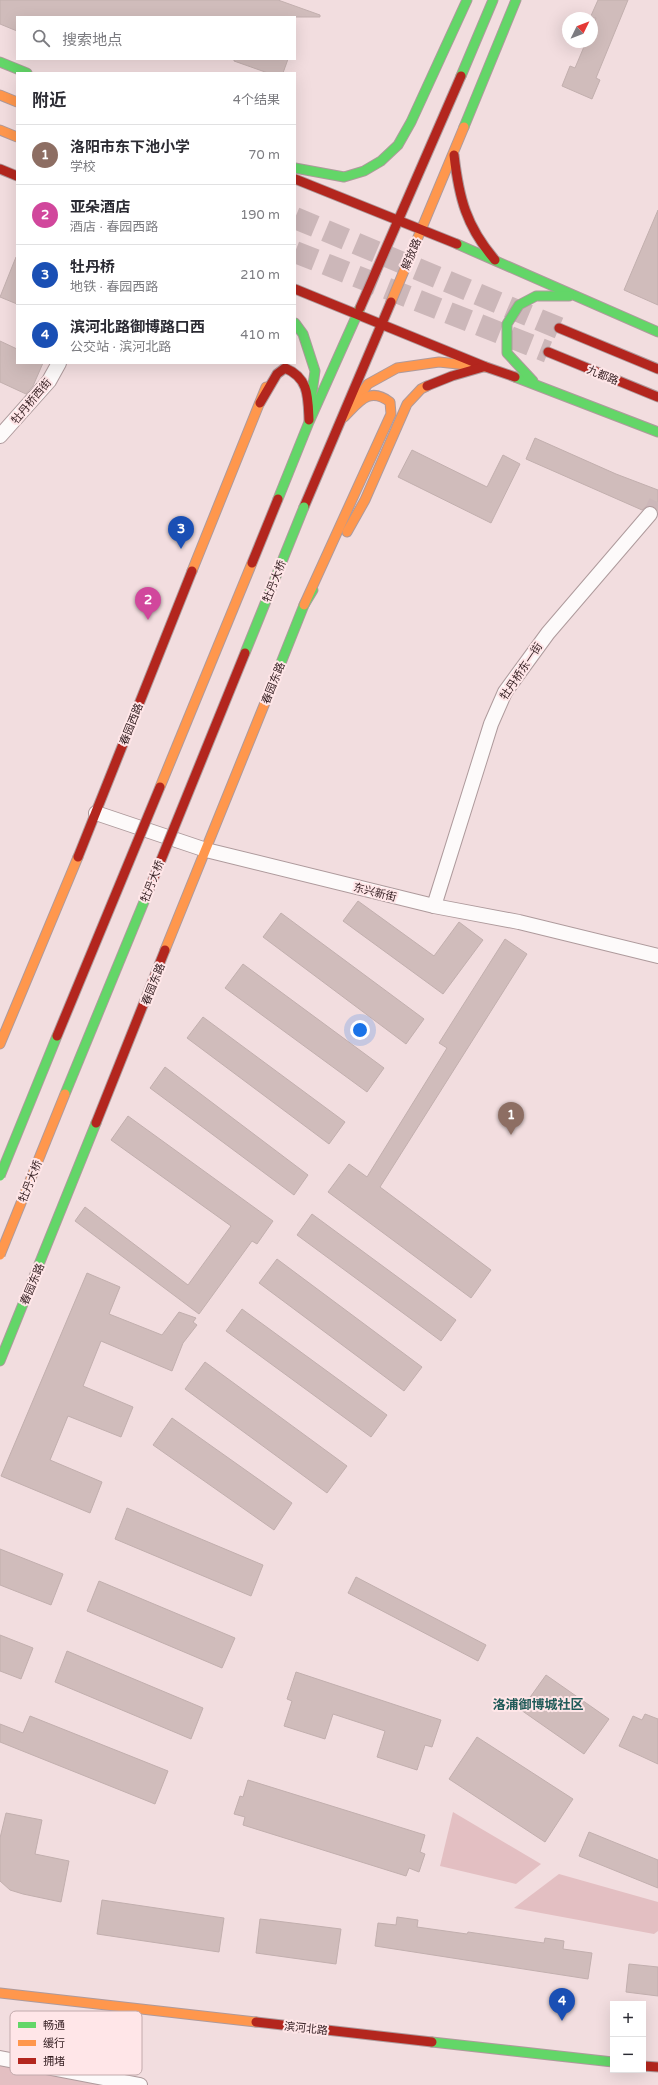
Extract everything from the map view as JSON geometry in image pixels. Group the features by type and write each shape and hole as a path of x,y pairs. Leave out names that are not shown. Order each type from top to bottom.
{"main road":[{"path":"296,168 344,177 364,171 381,161 398,145 411,122 467,0"},
{"path":"0,1176 309,422 399,221 493,0"},
{"name":"解放路","path":"304,506 454,153 516,0"},
{"path":"0,62 25,72"},
{"path":"0,95 16,102"},
{"path":"0,130 16,137"},
{"path":"454,153 458,192 464,213 481,245 496,260"},
{"path":"0,169 16,176"},
{"path":"296,179 496,260 658,332"},
{"path":"296,289 382,323 486,367 536,384 658,432"},
{"path":"536,384 507,353 507,324 519,305 536,296 575,296"},
{"path":"296,324 303,334 315,371 309,422"},
{"path":"559,328 658,369"},
{"name":"九都路","path":"548,352 658,397"},
{"path":"340,420 368,384 397,368 439,362 486,367"},
{"path":"260,403 276,364"},
{"path":"304,606 365,500 407,404 421,389 452,376 486,367"},
{"path":"260,403 277,374 285,368 295,371 301,378 307,393 309,422"},
{"path":"304,606 391,414 390,402 384,396 376,394 366,397 340,420"},
{"name":"春园西路","path":"0,1044 96,813 260,403"},
{"name":"牡丹大桥","path":"0,1255 304,506"},
{"name":"春园东路","path":"0,1361 304,606"},
{"name":"滨河北路","path":"0,1993 610,2062"},
{"path":"646,2066 658,2067"}],"street":[{"name":"牡丹桥西街","path":"0,436 49,380 58,364"},
{"name":"牡丹桥东一街","path":"434,906 491,724 505,692 548,633 650,514"},
{"name":"东兴新街","path":"96,813 206,850 434,906 519,922 658,956"},
{"path":"0,2058 10,2060"},
{"path":"88,2075 140,2085"}],"shaded area":[{"path":"453,1812 541,1864 516,1884 440,1866"},
{"path":"559,1874 658,1902 658,1931 654,1934 514,1908"},
{"path":"0,2058 10,2060 10,2075 88,2075 139,2085 0,2085"}],"building":[{"path":"0,0 278,0 320,15 320,17 16,16 16,31 0,24"},
{"path":"598,0 628,0 596,78 600,80 592,99 562,86 570,66 575,68 583,48 598,48 598,12 593,12"},
{"path":"288,60 283,72 265,72 234,61"},
{"path":"658,210 658,305 624,290"},
{"path":"16,257 16,304 0,297"},
{"path":"0,341 16,349 16,364 43,364 33,386 26,394 0,382"},
{"path":"535,438 616,474 658,490 658,511 651,506 647,506 642,510 526,459"},
{"path":"412,450 487,487 503,455 520,464 491,523 398,477"},
{"path":"358,901 434,956 459,922 483,940 443,994 343,921"},
{"path":"281,913 424,1019 406,1044 263,937"},
{"path":"505,939 527,954 380,1187 491,1270 471,1298 328,1192 349,1164 367,1177 447,1048 439,1043"},
{"path":"243,964 384,1068 367,1092 225,988"},
{"path":"203,1017 345,1122 329,1144 187,1038"},
{"path":"165,1067 308,1175 294,1195 150,1088"},
{"path":"128,1116 273,1221 257,1244 252,1241 199,1314 75,1221 85,1207 188,1285 231,1226 111,1140"},
{"path":"312,1214 456,1320 441,1341 297,1235"},
{"path":"277,1259 422,1367 404,1391 259,1283"},
{"path":"87,1273 120,1287 109,1314 162,1335 179,1312 196,1318 193,1322 197,1325 183,1343 172,1371 101,1341 83,1386 133,1407 121,1437 68,1416 50,1460 102,1482 90,1513 1,1476"},
{"path":"242,1309 387,1415 371,1437 226,1331"},
{"path":"205,1362 347,1466 327,1493 185,1389"},
{"path":"172,1418 292,1503 274,1530 153,1445"},
{"path":"127,1508 263,1565 251,1596 115,1539"},
{"path":"0,1549 63,1574 51,1605 0,1585"},
{"path":"356,1577 486,1645 478,1661 348,1593"},
{"path":"99,1581 235,1638 222,1668 87,1611"},
{"path":"0,1635 33,1648 21,1679 0,1671"},
{"path":"67,1651 203,1708 191,1739 55,1682"},
{"path":"296,1672 441,1720 432,1747 425,1745 417,1770 377,1757 385,1731 333,1714 325,1739 284,1726 292,1701 287,1699"},
{"path":"546,1675 609,1719 584,1754 521,1710"},
{"path":"645,1714 658,1719 658,1764 619,1746 633,1716 642,1720"},
{"path":"30,1716 168,1771 155,1804 0,1742 0,1724 23,1733"},
{"path":"477,1737 573,1799 545,1842 449,1779"},
{"path":"248,1780 425,1835 420,1852 425,1854 419,1872 409,1868 406,1876 243,1825 245,1817 234,1814 240,1796 243,1797"},
{"path":"6,1813 42,1820 35,1854 69,1861 61,1902 10,1890 0,1881 0,1838"},
{"path":"589,1832 658,1860 658,1888 579,1856"},
{"path":"102,1900 224,1918 219,1952 97,1934"},
{"path":"397,1917 418,1920 417,1927 467,1934 468,1932 544,1943 545,1938 564,1941 563,1949 592,1953 588,1979 375,1946 378,1923 396,1925"},
{"path":"260,1919 341,1929 336,1964 256,1953"},
{"path":"629,1964 658,1967 658,1996 626,1992"}],"tunnel":[{"path":"296,218 559,328"},
{"path":"296,252 548,352"},
{"path":"650,514 658,497"}],"traffic: fast":[{"path":"296,168 344,177 364,171 381,161 398,145 411,122 467,0"},
{"path":"461,76 493,0"},
{"path":"464,127 516,0"},
{"path":"0,62 25,72"},
{"path":"457,244 658,332"},
{"path":"533,381 507,353 507,324 519,305 536,296 569,296"},
{"path":"278,499 309,422 360,308"},
{"path":"296,324 303,334 315,371 311,399"},
{"path":"515,377 658,432"},
{"path":"245,653 304,507"},
{"path":"273,683 304,605 313,590"},
{"path":"65,1094 148,892"},
{"path":"0,1176 57,1036"},
{"path":"0,1361 96,1123"},
{"path":"432,2042 610,2062"}],"traffic: slow":[{"path":"0,95 16,102"},
{"path":"391,302 464,127"},
{"path":"0,130 16,137"},
{"path":"357,399 368,384 397,368 439,362 486,367"},
{"path":"347,532 365,500 407,404 421,389 427,386"},
{"path":"192,571 266,387"},
{"path":"304,605 391,414 390,402 383,397 376,395 370,396 360,401 344,417"},
{"path":"160,787 252,563"},
{"path":"165,950 273,683"},
{"path":"0,1044 78,857"},
{"path":"0,1255 65,1094"},
{"path":"0,1993 256,2022"}],"traffic: jam":[{"path":"360,308 461,76"},
{"path":"454,155 458,185 466,211 477,235 495,260"},
{"path":"0,169 16,176"},
{"path":"296,179 457,244"},
{"path":"296,289 486,367 515,377"},
{"path":"304,507 391,302"},
{"path":"559,328 658,369"},
{"path":"548,352 658,397"},
{"path":"427,386 452,376 483,367"},
{"path":"260,403 277,374 285,368 299,377 306,389 309,420"},
{"path":"252,563 278,499"},
{"path":"78,857 192,571"},
{"path":"148,892 245,653"},
{"path":"57,1036 160,787"},
{"path":"96,1123 165,950"},
{"path":"256,2022 432,2042"},
{"path":"646,2066 658,2067"}],"place":[{"name":"牡丹桥","path":"181,549"},
{"name":"亚朵酒店","path":"148,620"},
{"name":"洛阳市东下池小学","path":"511,1135"},
{"name":"滨河北路御博路口西","path":"562,2021"}],"district":[{"name":"洛浦御博城社区","path":"538,1704"}]}
